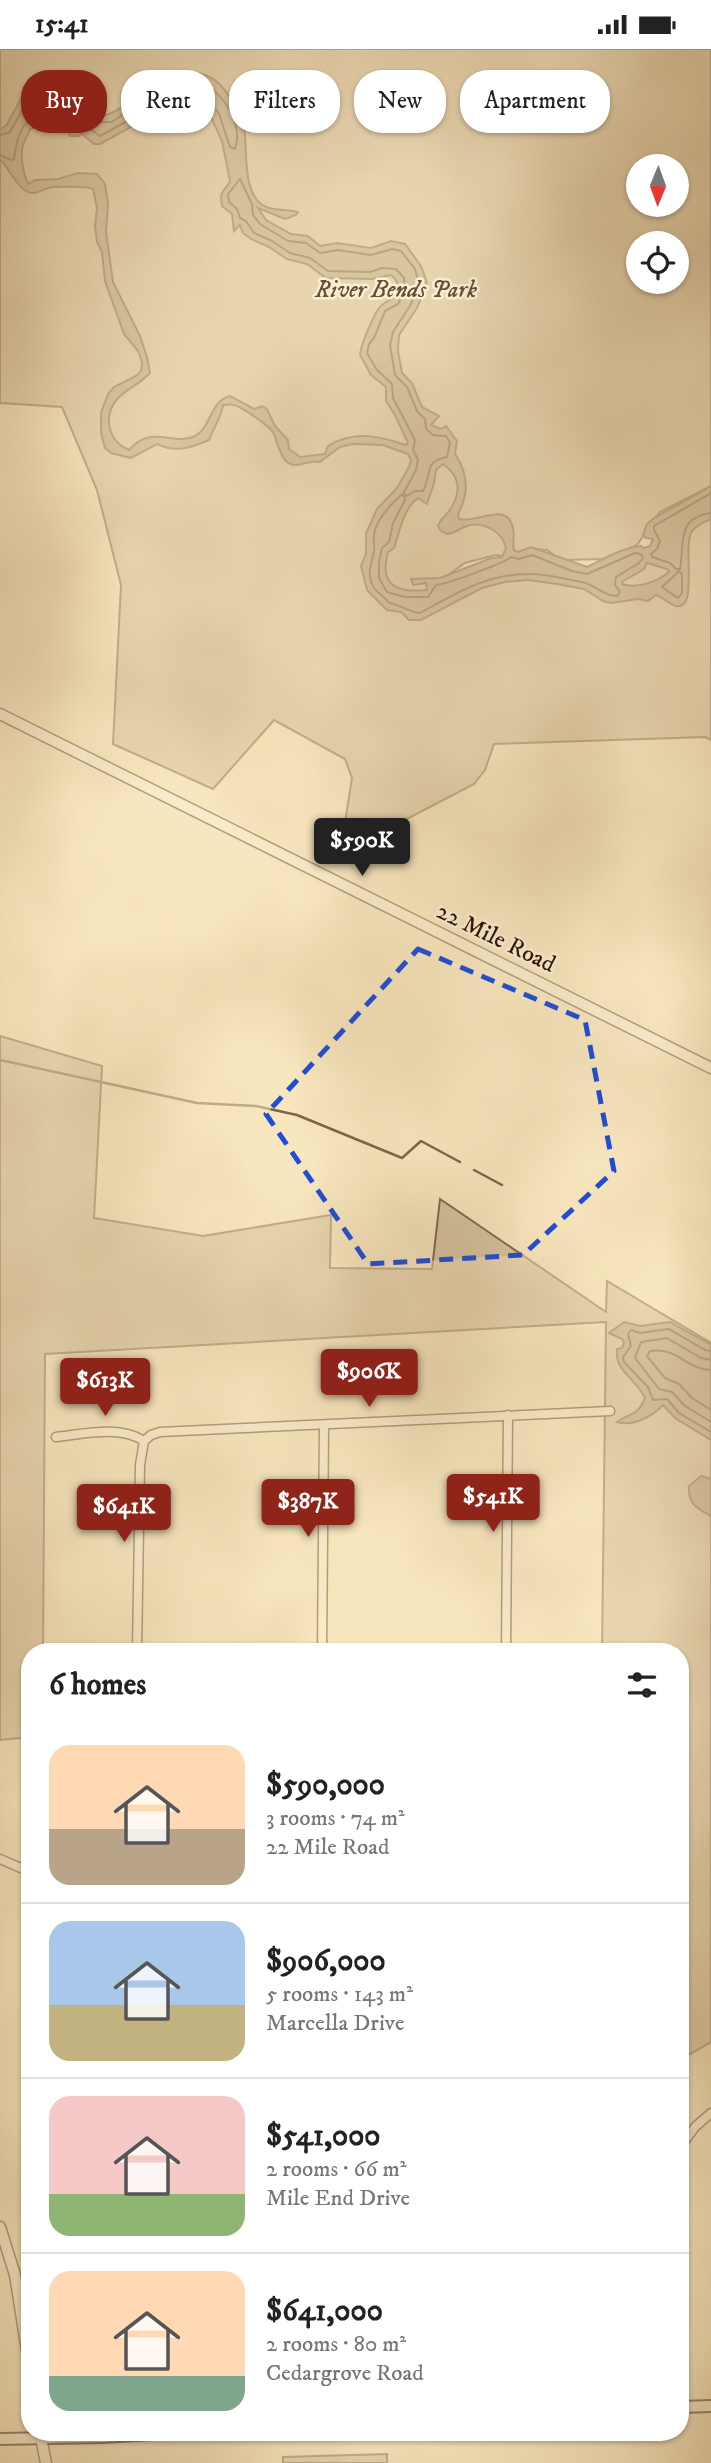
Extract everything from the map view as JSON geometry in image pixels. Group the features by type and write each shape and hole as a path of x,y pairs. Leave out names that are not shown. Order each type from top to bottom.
{"main road":[{"path":"689,2407 711,2406"},
{"path":"0,2439 21,2437"}],"street":[{"name":"22 Mile Road","path":"0,715 711,1067"},
{"path":"137,1643 140,1465 144,1441 151,1435 160,1432 610,1411"},
{"path":"506,1643 508,1415"},
{"path":"322,1643 324,1426"},
{"path":"56,1437 116,1432 135,1435 144,1441"},
{"path":"0,1859 21,1868"},
{"path":"689,2135 711,2113"},
{"path":"0,2227 15,2275 21,2313"},
{"path":"41,2441 46,2463"}],"highlighted area":[{"path":"418,949 585,1020 614,1171 523,1255 368,1264 266,1114"}],"green space":[{"name":"River Bends Park","path":"0,49 711,49 711,486 660,512 637,545 607,559 561,560 547,550 528,548 517,558 612,572 711,508 711,740 705,737 494,744 485,770 474,784 340,854 352,778 345,759 274,720 213,789 113,744 121,585 97,490 62,407 0,403","holes":["495,555 515,558 417,597 465,563"]},
{"path":"0,1036 102,1066 94,1218 203,1236 331,1215 330,1268 432,1269 440,1199 606,1312 607,1281 711,1343 711,2042 689,2054 689,1643 602,1643 606,1322 45,1354 43,1643 21,1643 21,1738 0,1740"},
{"path":"387,2454 387,2463 283,2463 283,2457"}],"water":[{"path":"215,80 229,96 229,133 244,133 249,183 258,201 266,207 298,212 285,219 258,208 266,220 291,234 308,236 320,246 337,243 371,248 391,241 405,244 421,266 427,283 417,308 399,335 398,351 402,373 412,383 422,407 439,416 431,425 441,429 446,426 457,441 455,454 466,484 459,519 505,515 513,528 514,550 518,552 531,547 587,567 627,549 650,546 653,539 643,535 647,524 711,486 711,519 694,529 689,538 689,588 683,605 676,606 656,595 648,601 638,599 611,603 584,589 528,580 482,588 421,620 409,620 401,612 387,610 367,590 361,566 366,554 366,533 377,509 397,488 409,467 411,460 408,454 383,445 353,444 340,447 320,462 291,465 283,457 272,431 249,413 231,405 223,405 209,440 177,449 157,444 131,458 111,453 105,448 101,433 101,413 108,394 114,387 136,376 141,371 142,362 138,351 124,334 105,281 102,252 97,242 97,208 93,189 53,187 36,193 26,191 0,160 0,129 6,126 21,99 21,133 28,133 22,147 22,163 28,184 35,180 58,179 78,173 97,174 105,184 108,204 106,232 113,282 140,336 150,373 118,398 110,412 112,434 122,446 129,450 146,438 187,439 195,436 204,427 218,403 230,396 254,409 262,406 267,409 275,426 288,440 289,449 300,457 325,454 328,446 357,436 376,437 406,445 408,443 386,401 386,387 371,375 360,355 379,308 396,295 399,287 397,282 391,275 372,279 326,278 307,264 287,259 251,239 243,233 240,225 234,231 232,214 222,206 221,201 230,181 222,141 215,126","holes":["443,464 453,473 458,490 454,502 438,526 441,531 447,534 471,525 484,526 500,536 506,548 502,557 491,558 440,578 411,579 413,585 426,583 427,590 399,588 388,579 388,552 394,548 403,521 413,503 418,498 427,504 436,470","647,563 669,572 647,584 622,584 644,569"]},
{"path":"121,108 121,132 100,144 94,144 81,133 107,133 107,114"},
{"path":"68,133 81,133 79,136 70,136"},
{"path":"624,1322 640,1326 670,1322 711,1345 711,1440 675,1418 663,1405 642,1420 617,1422 636,1411 645,1398 619,1363 617,1349 622,1348 622,1339 609,1333"},
{"path":"701,1476 711,1479 711,1516 697,1508 690,1497 689,1486"}],"waterway":[{"path":"0,1060 197,1103 256,1106 297,1115 402,1158 421,1141 460,1162"},
{"path":"474,1170 502,1185"}]}
